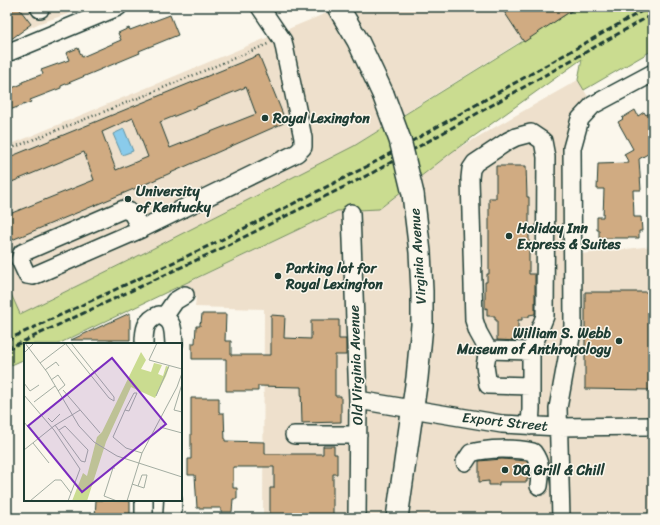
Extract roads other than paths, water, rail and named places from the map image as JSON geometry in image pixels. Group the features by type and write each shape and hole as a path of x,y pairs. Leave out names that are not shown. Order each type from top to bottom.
{"main road":[{"name":"Virginia Avenue","path":"338,7 358,41 383,94 400,140 413,194 420,252 422,291 419,363 397,518"}],"street":[{"path":"7,53 118,7"},
{"path":"141,230 132,213 124,209 22,253 20,260 27,275 33,276 141,230 298,153 303,146 304,138 282,41 260,7"},
{"path":"561,518 558,408 573,326 572,148 580,119 593,106 653,73"},
{"path":"530,426 531,386 531,351 545,316 546,164 543,141 531,133 508,141 475,162 471,169 474,320 478,332 488,350 485,366 488,384 531,386"},
{"name":"Old Virginia Avenue","path":"350,213 358,400 357,518"},
{"path":"164,317 175,301 184,295"},
{"path":"144,343 144,333 147,322 159,315 164,317 171,324 174,343"},
{"path":"488,350 531,351"},
{"name":"Export Street","path":"358,400 488,422 530,426 653,426"},
{"path":"294,435 358,435"},
{"path":"465,462 471,453 480,450 523,450 533,452 538,459 541,469 539,486"},
{"path":"144,501 144,518"},
{"path":"172,518 173,501"}],"water":[{"path":"124,129 133,151 122,155 113,134"}],"railway":[{"path":"7,340 217,242 368,166 649,7"},
{"path":"7,349 220,249 372,173 653,14"}],"place":[{"name":"Royal Lexington","path":"265,118"},
{"name":"University of Kentucky","path":"128,199"},
{"name":"Holiday Inn Express & Suites","path":"509,236"},
{"name":"Parking lot for Royal Lexington","path":"278,276"},
{"name":"William S. Webb Museum of Anthropology","path":"619,341"},
{"name":"DQ Grill & Chill","path":"505,470"}]}
